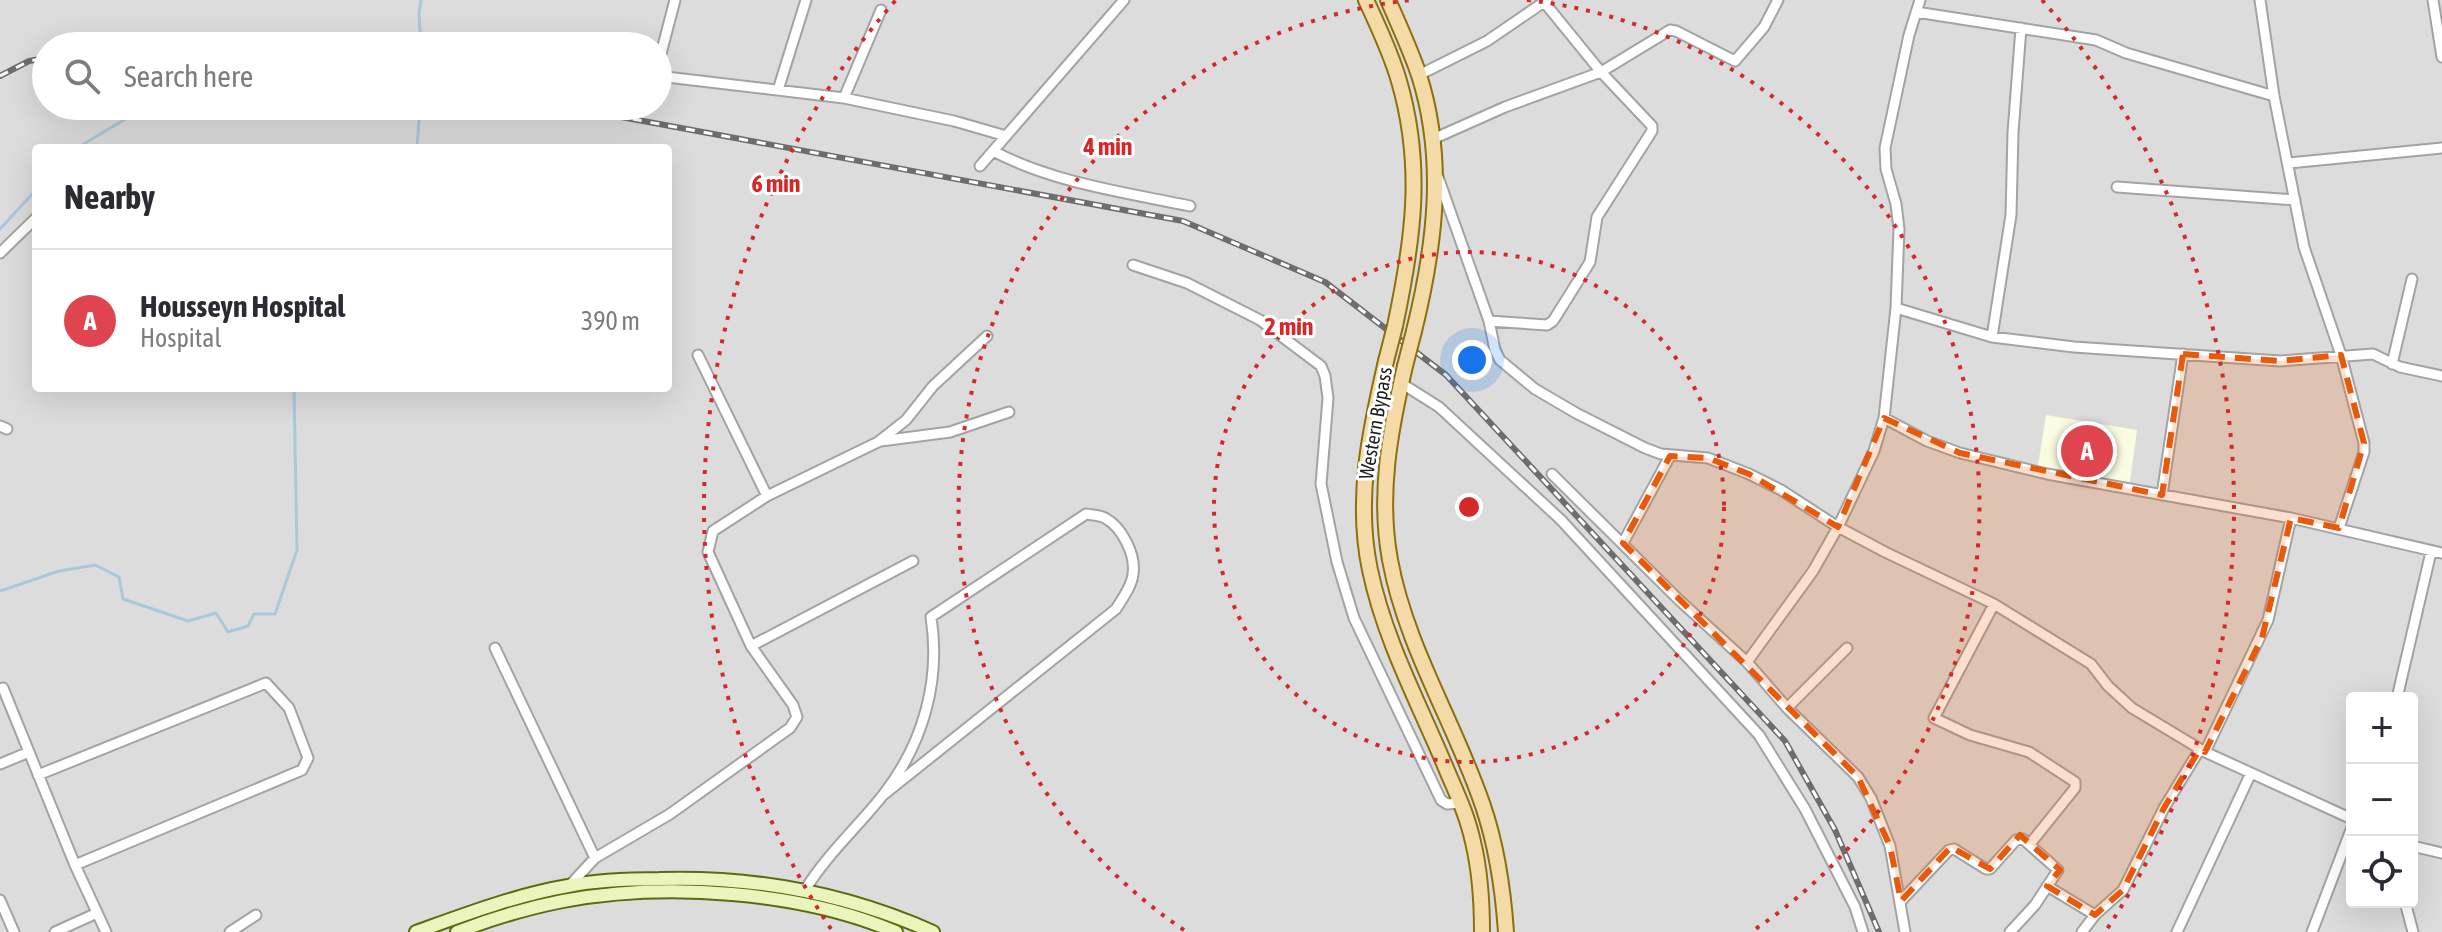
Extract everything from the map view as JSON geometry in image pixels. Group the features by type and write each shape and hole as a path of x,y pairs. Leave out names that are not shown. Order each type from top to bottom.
{"main road":[{"name":"Western Bypass","path":"1366,0 1399,80 1412,138 1415,170 1412,235 1395,326 1375,406 1363,485 1363,525 1370,570 1389,636 1461,803 1473,839 1480,878 1482,932"},
{"name":"Western Bypass","path":"1388,0 1419,75 1433,139 1436,171 1432,248 1393,422 1384,490 1390,562 1415,644 1484,807 1501,877 1506,932"},
{"path":"416,932 520,896 570,885 690,878 730,879 805,890 868,906 933,932"},
{"path":"464,931 528,909 565,901 676,893 730,895 798,904 834,911 896,932"}],"street":[{"path":"667,32 675,0"},
{"path":"778,90 806,0"},
{"path":"980,166 1124,0"},
{"path":"1433,139 1505,107 1601,72 1670,30 1735,61 1764,27 1778,0"},
{"path":"1747,662 1813,571 1838,527 1874,451 1884,418 1896,308 1899,229 1886,169 1885,148 1909,35 1920,0"},
{"path":"2260,0 2274,96 2304,247 2341,355 2364,443 2364,452 2339,528"},
{"path":"2433,0 2442,57"},
{"path":"1419,75 1487,41 1545,1 1601,72 1652,126 1652,131 1597,217 1587,268 1553,321 1547,325 1489,321"},
{"path":"844,98 881,10"},
{"path":"1916,12 2096,40 2126,53 2274,96"},
{"path":"1992,337 2011,215 2013,132 2021,28"},
{"path":"672,78 844,98 954,121 1006,136"},
{"path":"2289,163 2442,148"},
{"path":"993,151 1021,166 1055,177 1190,206"},
{"path":"1436,171 1489,321 1495,350 1500,360 1535,389 1645,448 1670,456 1708,458 1781,490 1838,527 1994,604 2091,664 2108,686 2132,708 2202,750 2346,816"},
{"path":"2117,187 2295,200"},
{"path":"0,253 32,222"},
{"path":"1133,265 1187,283 1260,320 1321,366 1328,398 1321,484 1337,562 1354,618 1441,800 1447,804 1461,803"},
{"path":"2392,364 2412,279"},
{"path":"1896,308 1992,337 2074,347 2280,361 2373,354 2392,364 2442,376"},
{"path":"570,885 595,858 670,814 790,728 797,717 793,705 751,646 708,552 713,531 767,496 878,442 906,420 933,386 987,336"},
{"path":"2162,495 2183,354"},
{"path":"698,355 767,496"},
{"path":"1401,383 1439,407 1561,520 1759,735 1805,809 1855,907 1863,932"},
{"path":"878,442 950,432 1009,412"},
{"path":"1884,418 1927,441 1960,453 2047,474 2291,518 2436,552 2399,692"},
{"path":"1623,543 1670,456"},
{"path":"1552,474 1679,600 1747,662 1787,708 1858,777 1871,798 1890,846 1905,932"},
{"path":"805,890 819,867 882,796 901,769 923,726 932,688 935,644 931,617 1086,514 1105,517 1121,533 1130,551 1133,574 1126,594 1116,609 882,796"},
{"path":"2082,932 2095,915 2123,890 2164,808 2202,750 2262,638 2291,518"},
{"path":"751,646 913,561"},
{"path":"1994,604 1934,718 1970,735 2029,752 2075,782 2075,788 2030,844"},
{"path":"495,648 595,858"},
{"path":"1787,708 1847,648"},
{"path":"38,775 266,683 291,713 308,758 302,770 75,865"},
{"path":"3,688 75,865 106,932"},
{"path":"0,764 29,752"},
{"path":"2177,932 2251,773"},
{"path":"1901,901 1949,850 1954,849 1990,869 2016,840 2023,839 2058,868 2058,872 2035,905 2010,932"},
{"path":"2418,847 2442,853"},
{"path":"2312,932 2346,852"},
{"path":"2047,886 2095,915"},
{"path":"0,900 14,932"},
{"path":"2407,908 2413,932"},
{"path":"55,932 97,913"},
{"path":"230,932 256,915"}],"highlighted area":[{"path":"2183,354 2280,361 2341,355 2364,443 2339,528 2291,518 2262,638 2205,752 2200,749 2164,808 2123,890 2095,915 2047,886 2060,870 2020,835 1990,869 1951,847 1901,901 1890,846 1858,777 1623,543 1670,456 1708,458 1749,474 1838,527 1884,418 1960,453 2162,495"}],"shaded area":[{"path":"0,0 2442,0 2442,932 0,932"},
{"path":"2046,415 2137,430 2129,489 2037,472"}],"waterway":[{"path":"420,32 421,0"},
{"path":"84,144 124,120"},
{"path":"417,144 419,120"},
{"path":"0,229 32,194"},
{"path":"0,591 59,571 95,565 119,577 123,599 188,621 216,613 228,632 248,626 254,614 275,614 297,550 294,392"}],"railway":[{"path":"0,76 32,60"},
{"path":"638,120 1183,221 1325,282 1446,375 1785,741 1835,830 1879,932"}],"place":[{"name":"Housseyn Hospital","path":"2087,451"}]}
